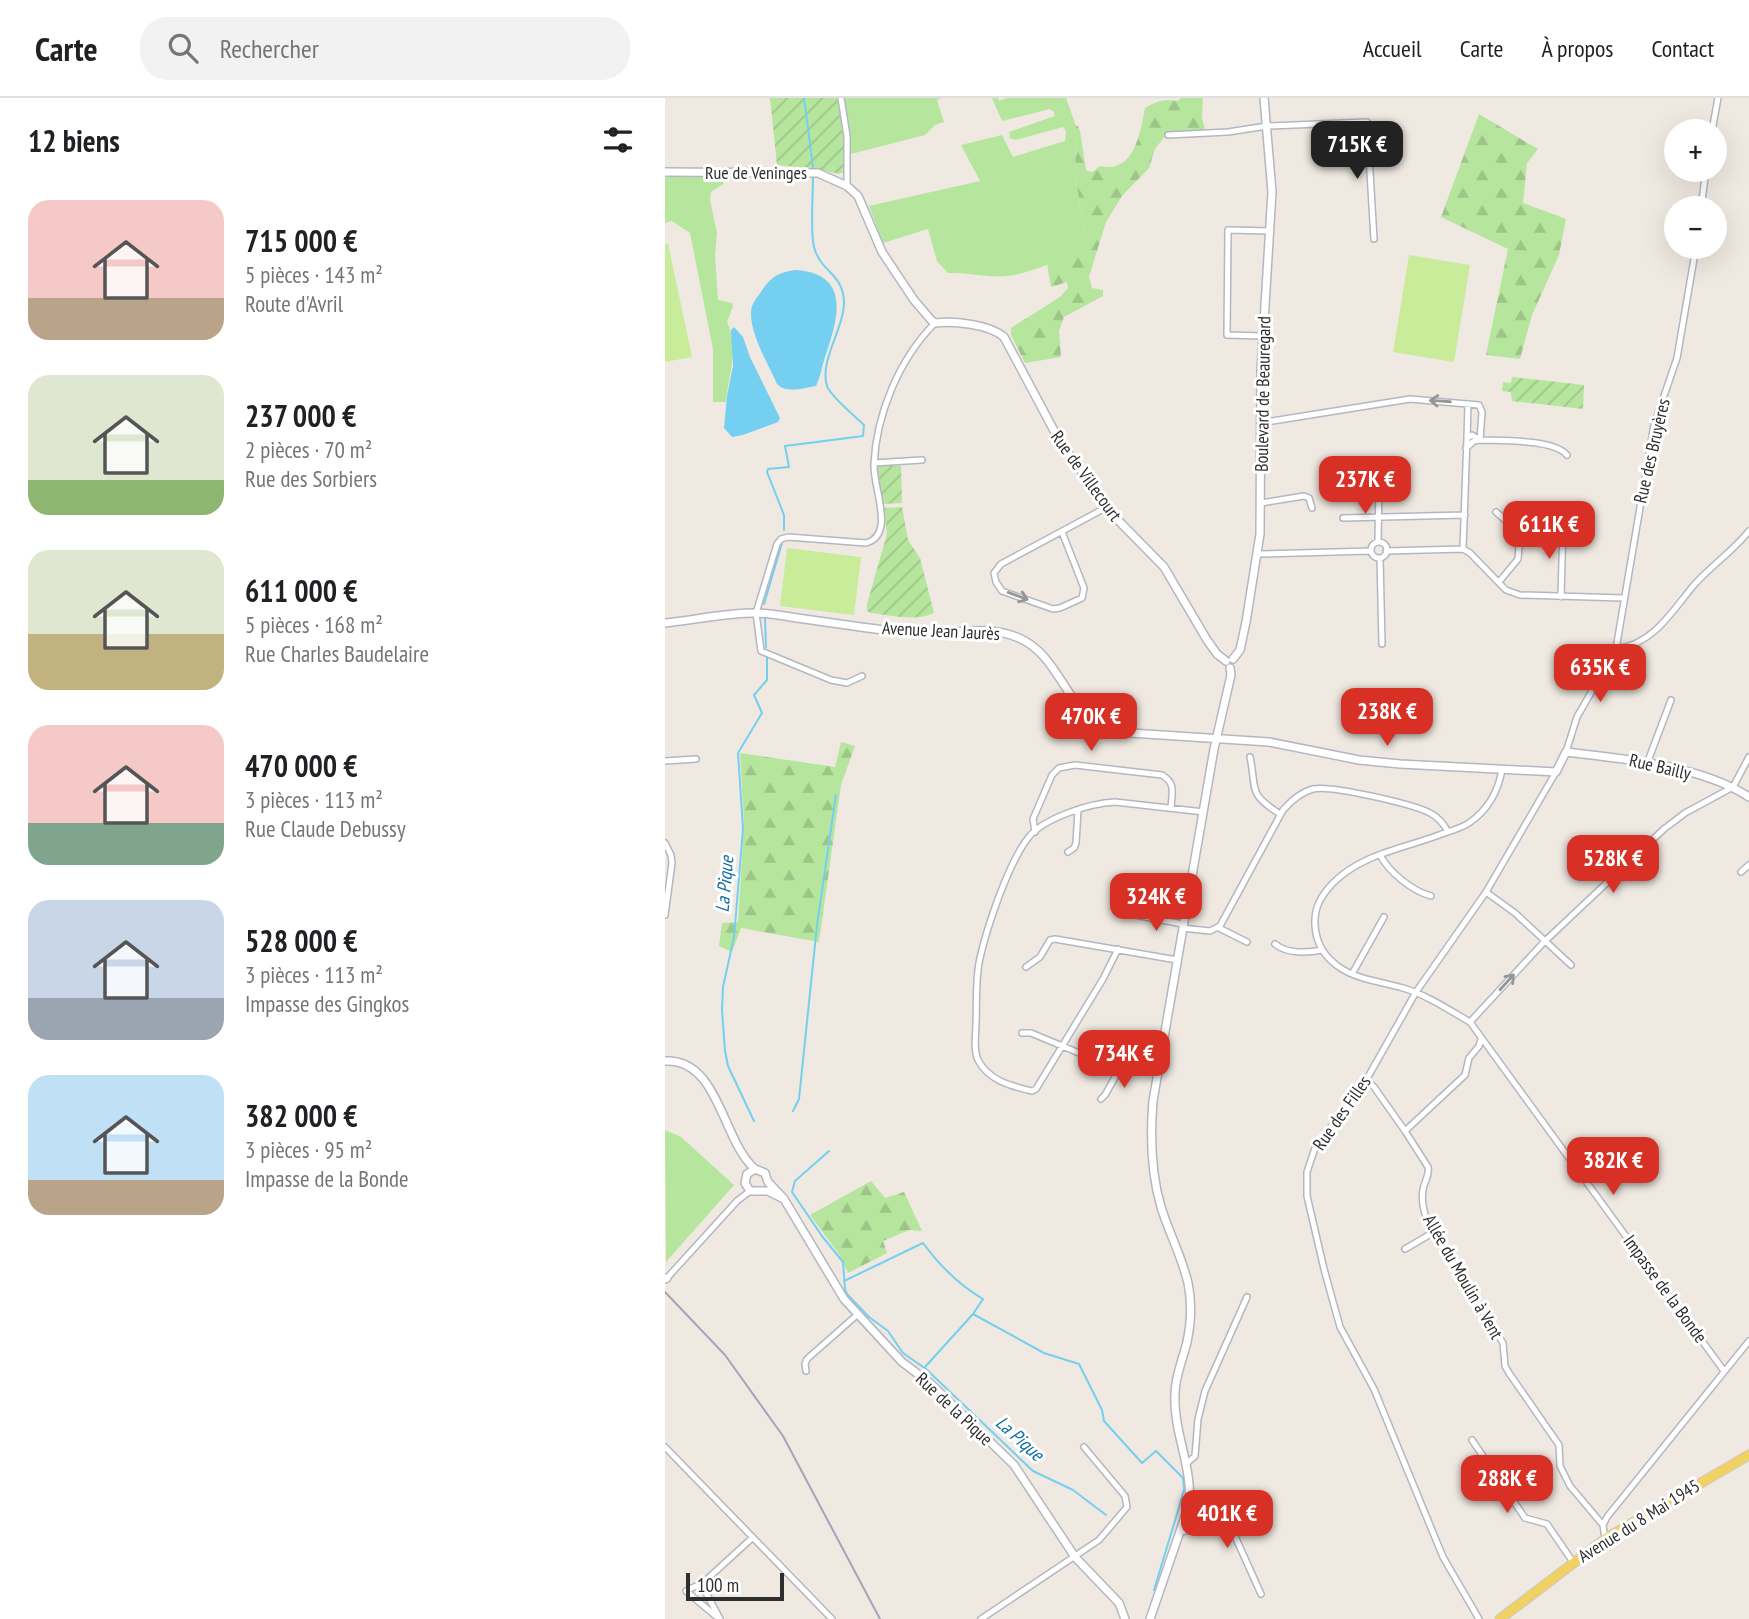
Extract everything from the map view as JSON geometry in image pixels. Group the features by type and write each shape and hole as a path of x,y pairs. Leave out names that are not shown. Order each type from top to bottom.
{"main road":[{"name":"Avenue du 8 Mai 1945","path":"1500,1619 1605,1539 1749,1455"}],"street":[{"path":"841,98 847,136 847,186 858,196 882,252 914,300 935,323 905,366 877,430 874,479 882,518 879,535 872,542 866,543 788,537 781,539 777,544 756,613 761,651 831,680 847,683 862,676"},
{"name":"Boulevard de Beauregard","path":"1150,1619 1189,1505 1191,1489 1175,1413 1175,1394 1189,1332 1190,1301 1188,1283 1161,1206 1155,1179 1151,1127 1157,1072 1183,926 1217,737 1230,684 1230,663 1240,650 1258,554 1263,336 1272,192 1264,98"},
{"path":"1714,119 1718,98"},
{"path":"1168,135 1228,132 1267,126 1367,122 1374,239"},
{"name":"Rue de Veninges","path":"665,172 818,173 847,186"},
{"path":"1263,336 1227,335 1228,230 1270,231"},
{"name":"Rue des Bruyères","path":"1566,752 1577,717 1616,649 1654,425 1677,358 1694,259"},
{"name":"Rue de Villecourt","path":"935,323 984,327 995,330 1004,337 1050,428 1107,507 1164,567 1207,640 1217,654 1230,663"},
{"path":"1261,423 1409,399 1482,407 1480,440"},
{"path":"1463,549 1468,404"},
{"path":"1467,438 1472,435 1480,440"},
{"path":"1466,447 1480,440 1551,445 1567,455"},
{"path":"874,463 922,460"},
{"path":"1378,542 1379,483"},
{"path":"1261,503 1304,496 1309,498 1312,508"},
{"path":"1062,532 1084,588 1081,598 1053,609 999,587 994,576 995,569 1107,507"},
{"path":"1510,524 1523,509"},
{"path":"1496,512 1520,533 1518,559 1499,582"},
{"path":"1343,518 1465,515"},
{"path":"1540,523 1563,525 1561,597"},
{"path":"1616,649 1632,645 1662,626 1695,585 1749,531"},
{"path":"1371,551 1378,542"},
{"path":"1378,542 1383,544 1386,551"},
{"path":"1386,551 1463,549 1510,592 1520,596 1623,598"},
{"path":"1258,554 1371,551"},
{"path":"1371,551 1380,558"},
{"path":"1380,558 1386,551"},
{"path":"1380,558 1382,644"},
{"name":"Avenue Jean Jaurès","path":"665,623 756,613 916,633 972,630 1002,632 1020,638 1035,648 1052,666 1078,706 1103,729 1133,735 1217,737 1297,746 1359,760 1556,772"},
{"path":"1649,761 1671,700"},
{"name":"Rue Bailly","path":"1566,752 1649,761 1733,787 1749,797"},
{"name":"Rue des Filles","path":"1479,1619 1443,1557 1374,1388 1340,1327 1307,1196 1307,1172 1315,1148 1367,1080 1416,992 1486,892 1566,752"},
{"path":"1250,757 1254,790 1264,803 1280,814"},
{"path":"1503,770 1496,793 1471,822 1359,862 1322,895 1317,904 1315,929 1322,950 1329,959 1352,974 1416,992 1470,1022 1544,942 1639,851 1685,813 1733,787 1749,757"},
{"path":"665,761 696,759"},
{"path":"1035,832 1033,819 1052,775 1059,768 1070,765 1162,775 1173,787 1171,807"},
{"path":"1135,915 1210,931 1219,928 1280,814 1290,802 1311,789 1326,788 1421,809 1434,815 1448,832"},
{"path":"1118,949 1041,1082 1032,1091 993,1078 976,1055 980,957 999,899 1028,837 1090,805 1115,802 1204,812"},
{"path":"1068,852 1076,843 1078,810"},
{"path":"665,843 671,855 665,915"},
{"path":"1639,851 1653,866"},
{"path":"1380,855 1394,873 1412,887 1431,896"},
{"path":"1741,872 1749,865"},
{"path":"1486,892 1515,913 1571,965"},
{"path":"1352,974 1384,917"},
{"path":"1219,928 1247,943"},
{"path":"1026,967 1040,957 1052,939 1177,960"},
{"path":"1275,944 1292,951 1322,950"},
{"name":"Impasse de la Bonde","path":"1470,1022 1724,1371"},
{"path":"1022,1033 1031,1032 1096,1060 1157,1072"},
{"path":"1405,1132 1465,1075 1469,1058 1481,1039"},
{"path":"665,1061 685,1064 701,1078 719,1104 744,1160 765,1173 768,1182 763,1191"},
{"path":"1101,1099 1122,1065"},
{"name":"Allée du Moulin à Vent","path":"1367,1080 1428,1167 1422,1200 1427,1221 1503,1343 1505,1366 1509,1373 1559,1445 1560,1465 1570,1486 1603,1525"},
{"path":"744,1160 750,1191"},
{"path":"737,1201 746,1178 755,1169"},
{"name":"Rue de la Pique","path":"768,1182 784,1199 838,1290 857,1314 902,1362 930,1383 1014,1465 1075,1557 1119,1603 1125,1619"},
{"path":"666,1278 737,1201 750,1191 763,1191 784,1199"},
{"path":"1405,1249 1434,1232"},
{"path":"1186,1464 1195,1456 1198,1419 1205,1391 1247,1297"},
{"path":"806,1371 807,1359 857,1314"},
{"path":"1605,1539 1603,1525 1749,1341"},
{"path":"1472,1440 1525,1518 1547,1524 1573,1562"},
{"path":"665,1447 832,1619"},
{"path":"981,1619 1099,1540 1127,1503 1125,1496 1084,1447"},
{"path":"1180,1532 1229,1523 1261,1594"},
{"path":"720,1619 686,1591 704,1582 752,1538"},
{"path":"704,1582 705,1591 720,1619"}],"green space":[{"path":"770,98 837,98 844,137 843,172 839,174 777,165"},
{"path":"843,98 941,98 937,100 944,122 935,125 925,135 851,154"},
{"path":"992,98 998,98 999,101 1007,98 1066,98 1076,126 1075,175 1084,229 1077,254 1024,273 993,276 948,273 937,261 928,229 883,243 869,206 980,181 961,145 1002,135 1013,157 1065,141 1066,131 1063,127 1015,140 1010,138 1009,132 1055,116 1054,112 1050,109 1002,121"},
{"path":"1181,98 1203,98 1202,117 1205,130 1168,132 1155,149 1149,168 1122,196 1106,222 1089,277 1092,288 1103,290 1103,296 1064,317 1059,331 1061,357 1025,363 1011,335 1011,328 1060,297 1068,288 1067,282 1051,287 1047,263 1077,254 1084,229 1075,175 1076,126 1080,131 1086,170 1092,172 1100,166 1111,167 1121,164 1133,150 1145,108 1157,102 1178,101"},
{"path":"1479,114 1538,149 1527,163 1523,203 1566,219 1559,255 1532,315 1520,359 1486,355 1508,249 1441,217"},
{"path":"725,175 723,184 711,192 710,200 717,233 715,256 718,300 732,303 733,306 727,322 733,352 726,402 713,402 713,349 690,233 672,221 665,223 665,176"},
{"path":"668,243 692,357 665,362 665,244"},
{"path":"1409,255 1470,265 1454,362 1393,352"},
{"path":"1512,377 1584,385 1583,409 1512,401 1511,392 1502,391 1503,382 1511,383"},
{"path":"877,466 901,466 902,503 883,504"},
{"path":"902,507 908,540 920,558 934,613 927,616 903,617 867,611 887,534 884,508"},
{"path":"787,548 861,557 854,615 780,606"},
{"path":"841,742 855,746 841,785 819,942 741,928 732,952 719,946 722,923 738,922 744,826 740,753 835,767"},
{"path":"665,1130 681,1137 734,1185 666,1262"},
{"path":"871,1181 885,1198 904,1192 922,1231 909,1230 883,1241 887,1253 848,1273 839,1254 810,1215"}],"water":[{"path":"796,270 813,273 825,279 833,288 836,312 831,340 816,386 790,390 777,384 755,335 751,315 753,304 772,279"},
{"path":"734,327 743,337 780,418 778,422 732,437 724,428 733,366 731,330"}],"waterway":[{"name":"La Pique","path":"804,98 813,167"},
{"name":"La Pique","path":"784,530 784,515 767,472 768,469 789,467 785,446 863,436 864,425 827,386 826,366 844,302 840,285 821,262 814,247 813,177"},
{"name":"La Pique","path":"764,604 782,543"},
{"name":"La Pique","path":"765,619 766,647"},
{"name":"La Pique","path":"754,1121 728,1066 722,1010 723,987 734,937 743,829 738,753 762,713 754,695 767,680 767,656"},
{"path":"793,1111 799,1099 817,925 836,795"},
{"name":"La Pique","path":"829,1151 795,1181 792,1192 843,1262 847,1294 869,1317 888,1331 903,1353 926,1369 1033,1471 1073,1490 1106,1515"},
{"name":"La Pique","path":"844,1281 923,1243 950,1274 983,1299 973,1314 1044,1353 1079,1364 1102,1410 1104,1421 1142,1463 1156,1451 1183,1478 1184,1489 1154,1590"},
{"name":"La Pique","path":"925,1367 973,1314"}],"railway":[{"path":"665,1292 725,1355 783,1436 880,1619"}]}
